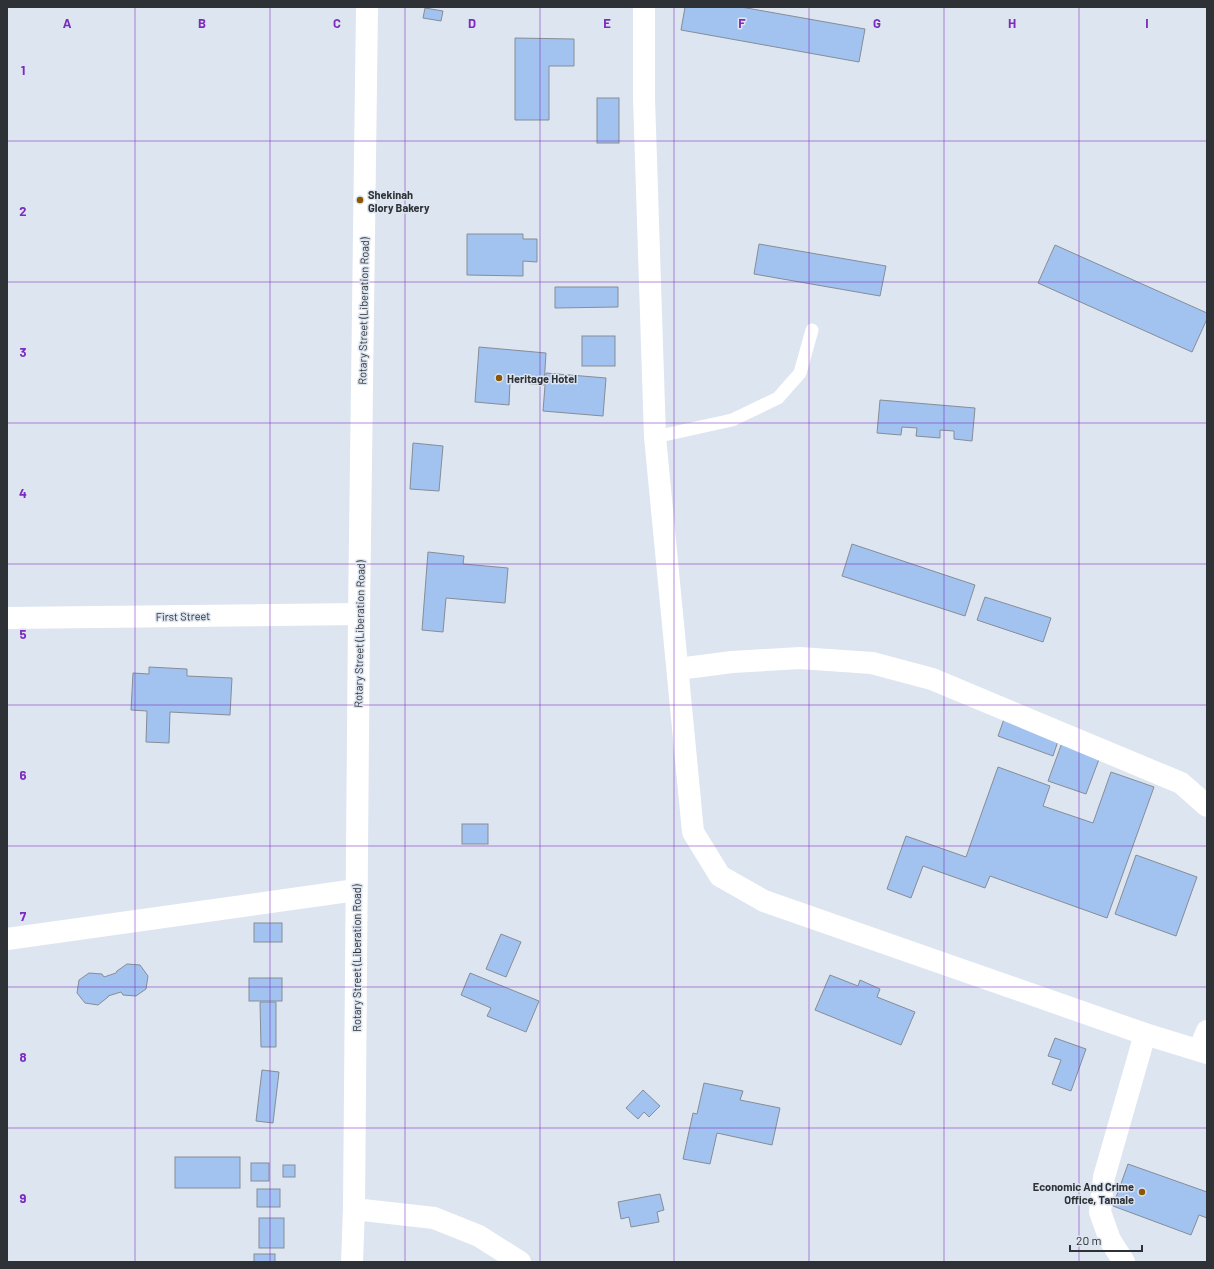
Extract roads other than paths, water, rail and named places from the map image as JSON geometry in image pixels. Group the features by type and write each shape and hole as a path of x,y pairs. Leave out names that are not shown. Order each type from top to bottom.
{"street":[{"name":"Rotary Street (Liberation Road)","path":"352,1262 354,1209 356,890 367,7"},
{"path":"644,7 644,98 655,437 694,832 720,876 764,901 1145,1034 1204,1044"},
{"name":"First Street","path":"7,618 359,614"},
{"path":"678,669 732,662 800,658 872,663 939,682 1181,783 1207,806"},
{"path":"7,939 356,890"},
{"path":"1124,1262 1110,1240 1100,1212 1104,1177 1145,1034"},
{"path":"354,1209 434,1218 479,1236 520,1262"}],"lane":[{"path":"655,437 732,420 778,398 800,374 812,330"}],"place":[{"name":"Shekinah Glory Bakery","path":"360,200"},
{"name":"Heritage Hotel","path":"499,378"},
{"name":"Economic And Crime Office, Tamale","path":"1142,1192"}]}
